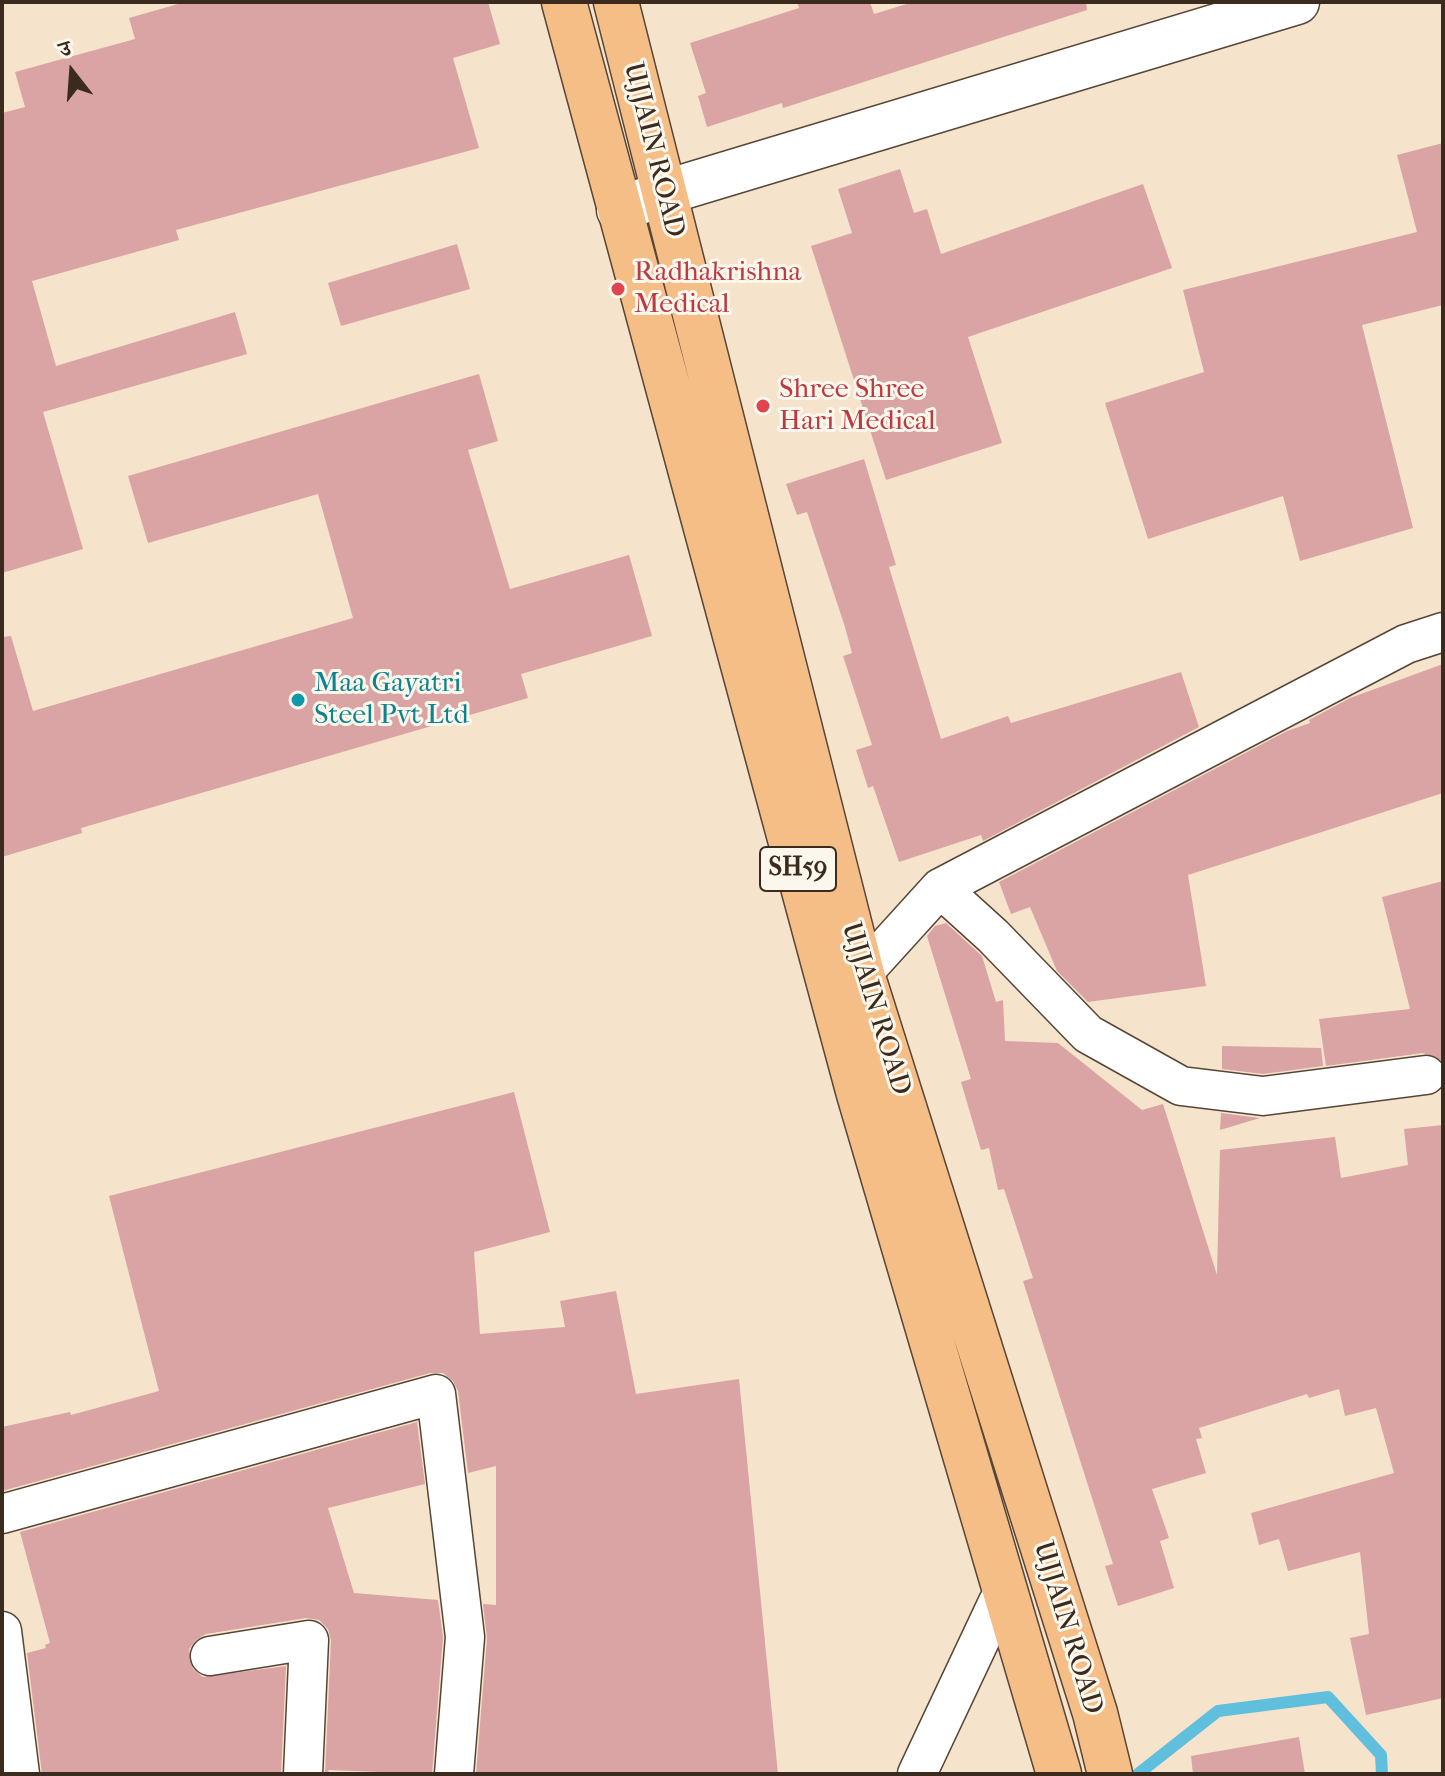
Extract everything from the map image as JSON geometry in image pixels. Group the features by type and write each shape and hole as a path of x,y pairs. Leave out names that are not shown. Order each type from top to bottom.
{"main road":[{"name":"UJJAIN ROAD","path":"564,2 859,1094 1049,1731 1059,1774"},
{"name":"UJJAIN ROAD","path":"616,2 862,974 1095,1713 1110,1774"}],"street":[{"path":"619,210 663,193 1297,2"},
{"path":"862,974 940,888 1406,644 1443,632"},
{"path":"940,888 993,936 1088,1034 1181,1086 1263,1096 1426,1075"},
{"path":"2,1514 436,1394 465,1637 454,1774"},
{"path":"917,1774 998,1602 1008,1595"},
{"path":"2,1631 20,1774"},
{"path":"210,1656 309,1640 303,1774"}],"building":[{"path":"185,2 488,2 500,44 453,58 479,148 176,230 179,240 32,281 56,366 235,312 247,354 43,412 83,549 2,573 2,113 25,107 15,72 135,39 129,18"},
{"path":"797,2 870,2 874,14 913,2 1086,2 1087,10 783,108 782,103 707,127 698,96 706,93 690,43 799,8"},
{"path":"1443,143 1443,305 1362,325 1413,528 1300,561 1283,496 1148,539 1105,403 1204,372 1183,290 1417,232 1397,155"},
{"path":"900,169 914,213 927,209 941,254 1143,184 1172,268 968,337 1002,443 886,480 811,246 852,233 838,189"},
{"path":"457,244 470,289 341,326 328,283"},
{"path":"479,374 498,441 468,450 510,589 629,555 652,636 521,674 528,698 81,828 82,833 2,857 2,637 11,636 33,711 353,618 318,494 148,543 128,476"},
{"path":"864,459 896,565 889,567 941,739 1008,716 1011,723 1181,672 1199,727 983,841 981,835 899,862 873,786 868,788 856,750 872,745 843,656 852,653 845,627 807,512 797,515 786,484"},
{"path":"1443,664 1443,793 1188,875 1206,986 1088,1002 1057,971 1030,907 1011,914 999,882 1287,731 1310,723 1309,720 1350,698"},
{"path":"1443,881 1443,1061 1423,1053 1326,1066 1319,1019 1410,1009 1382,897"},
{"path":"946,923 982,956 996,1002 1003,1000 1005,1041 1058,1043 1142,1110 1163,1104 1217,1275 1220,1150 1335,1137 1341,1178 1408,1165 1404,1129 1443,1125 1443,1698 1366,1715 1350,1638 1369,1634 1360,1552 1288,1571 1279,1539 1259,1545 1251,1513 1394,1473 1376,1408 1345,1416 1339,1389 1309,1398 1307,1394 1199,1428 1202,1438 1196,1439 1206,1473 1152,1489 1169,1538 1160,1541 1174,1588 1118,1606 1105,1566 1113,1564 1023,1281 1033,1278 1004,1189 998,1190 989,1148 981,1150 961,1082 971,1079 927,936 935,926"},
{"path":"1222,1046 1321,1048 1323,1066 1263,1074 1222,1069"},
{"path":"514,1092 550,1232 474,1252 480,1334 565,1327 560,1301 616,1291 636,1394 739,1379 778,1774 476,1774 487,1638 483,1604 496,1605 496,1466 468,1473 458,1391 453,1381 443,1373 430,1373 2,1491 2,1427 70,1412 71,1415 159,1391 109,1196"},
{"path":"1221,1113 1260,1118 1220,1130"},
{"path":"417,1422 425,1484 328,1508 354,1593 438,1600 443,1637 432,1774 328,1770 330,1774 325,1774 331,1640 328,1629 319,1620 306,1618 206,1634 189,1649 193,1669 203,1677 286,1666 281,1774 42,1774 27,1653 46,1648 45,1645 50,1643 20,1532"},
{"path":"1299,1737 1305,1774 1193,1774 1191,1756"}],"waterway":[{"path":"1138,1774 1218,1711 1328,1697 1381,1755 1382,1774"}],"place":[{"name":"Radhakrishna Medical","path":"618,289"},
{"name":"Shree Shree Hari Medical","path":"763,406"},
{"name":"Maa Gayatri Steel Pvt Ltd","path":"298,700"}]}
